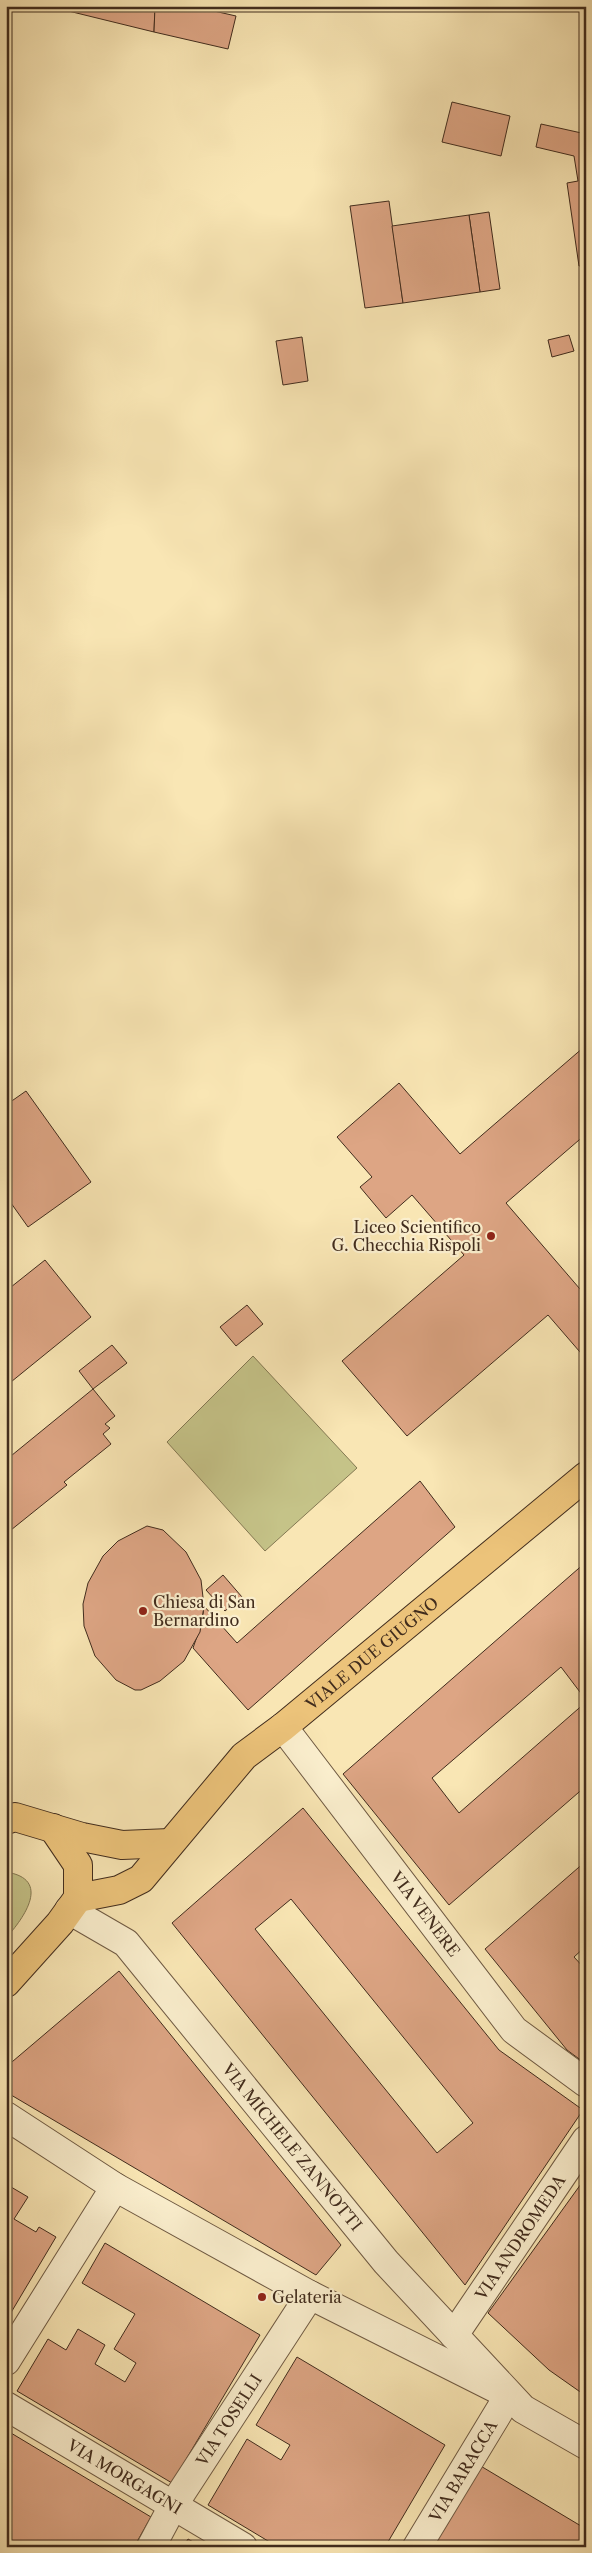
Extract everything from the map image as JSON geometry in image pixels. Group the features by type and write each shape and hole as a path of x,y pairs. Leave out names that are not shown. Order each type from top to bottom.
{"main road":[{"name":"VIALE DUE GIUGNO","path":"73,1904 119,1890 141,1878 244,1756 283,1727 586,1476"},
{"path":"9,1813 53,1828 122,1845 170,1843"},
{"path":"6,1983 60,1923 73,1904 78,1865 53,1828"}],"street":[{"name":"VIA VENERE","path":"283,1727 514,2030 586,2083"},
{"name":"VIA MICHELE ZANNOTTI","path":"73,1904 126,1943 386,2262 509,2395 523,2409 586,2445"},
{"name":"VIA MICHELE ZANNOTTI","path":"6,2116 115,2187 310,2295 509,2395"},
{"name":"VIA ANDROMEDA","path":"454,2335 586,2140"},
{"path":"6,2361 115,2187"},
{"name":"VIA TOSELLI","path":"151,2547 174,2504 310,2295"},
{"name":"VIA BARACCA","path":"418,2547 509,2395"},
{"name":"VIA MORGAGNI","path":"6,2406 174,2504 243,2547"}],"shaded area":[{"path":"253,1356 357,1468 265,1551 167,1442"},
{"path":"6,1872 20,1876 28,1882 31,1891 26,1910 6,1938"}],"building":[{"path":"48,6 155,6 154,32"},
{"path":"155,6 192,6 236,16 228,49 154,32"},
{"path":"452,102 510,116 501,156 442,142"},
{"path":"541,124 586,134 586,265 579,266 567,183 578,181 574,156 536,147"},
{"path":"389,201 403,303 365,308 350,206"},
{"path":"489,212 500,289 480,292 469,215"},
{"path":"469,215 480,292 403,303 392,226"},
{"path":"569,335 574,351 552,357 548,340"},
{"path":"302,337 308,381 283,385 276,341"},
{"name":"Liceo Scientifico G. Checchia Rispoli","path":"584,1047 586,1134 506,1203 586,1296 586,1359 548,1315 407,1436 342,1361 464,1255 412,1195 386,1218 360,1187 372,1177 337,1137 399,1083 460,1154"},
{"path":"26,1091 91,1182 28,1227 6,1196 6,1105"},
{"path":"45,1260 91,1317 6,1386 6,1291"},
{"path":"247,1305 263,1324 236,1346 220,1327"},
{"path":"112,1345 127,1363 93,1389 79,1371"},
{"path":"93,1389 115,1416 105,1424 110,1428 103,1434 111,1444 64,1482 67,1485 6,1534 6,1460"},
{"path":"420,1481 455,1527 248,1710 193,1648 202,1622 204,1606 237,1643"},
{"name":"Chiesa di San Bernardino","path":"147,1526 163,1530 186,1552 201,1580 204,1606 200,1632 184,1661 160,1681 141,1690 135,1690 116,1680 95,1656 84,1626 83,1604 88,1583 103,1556 118,1541"},
{"path":"586,1562 586,1700 561,1667 432,1778 459,1813 586,1702 586,1786 449,1905 343,1774"},
{"path":"223,1575 242,1597 225,1611 206,1590"},
{"path":"303,1808 499,2050 583,2110 465,2285 172,1923","holes":["291,1899 473,2123 437,2153 255,1929"]},
{"path":"586,1861 586,1946 574,1957 586,1970 586,2064 567,2050 485,1949"},
{"path":"119,1971 341,2245 316,2275 6,2092 6,2067"},
{"path":"586,2177 586,2396 549,2370 488,2313"},
{"path":"6,2184 28,2197 14,2219 36,2232 39,2227 56,2237 6,2321"},
{"path":"105,2243 260,2335 172,2483 17,2391 48,2339 66,2350 78,2329 105,2345 95,2364 125,2382 136,2363 114,2349 135,2314 82,2283"},
{"path":"297,2357 445,2445 385,2547 278,2547 208,2505 247,2439 281,2460 290,2445 256,2425"},
{"path":"6,2430 151,2517 134,2547 6,2547"},
{"path":"479,2465 586,2529 586,2547 430,2547"},
{"path":"188,2539 202,2547 183,2547"}],"place":[{"name":"Liceo Scientifico G. Checchia Rispoli","path":"491,1236"},
{"name":"Chiesa di San Bernardino","path":"143,1611"},
{"name":"Gelateria","path":"262,2297"}]}
